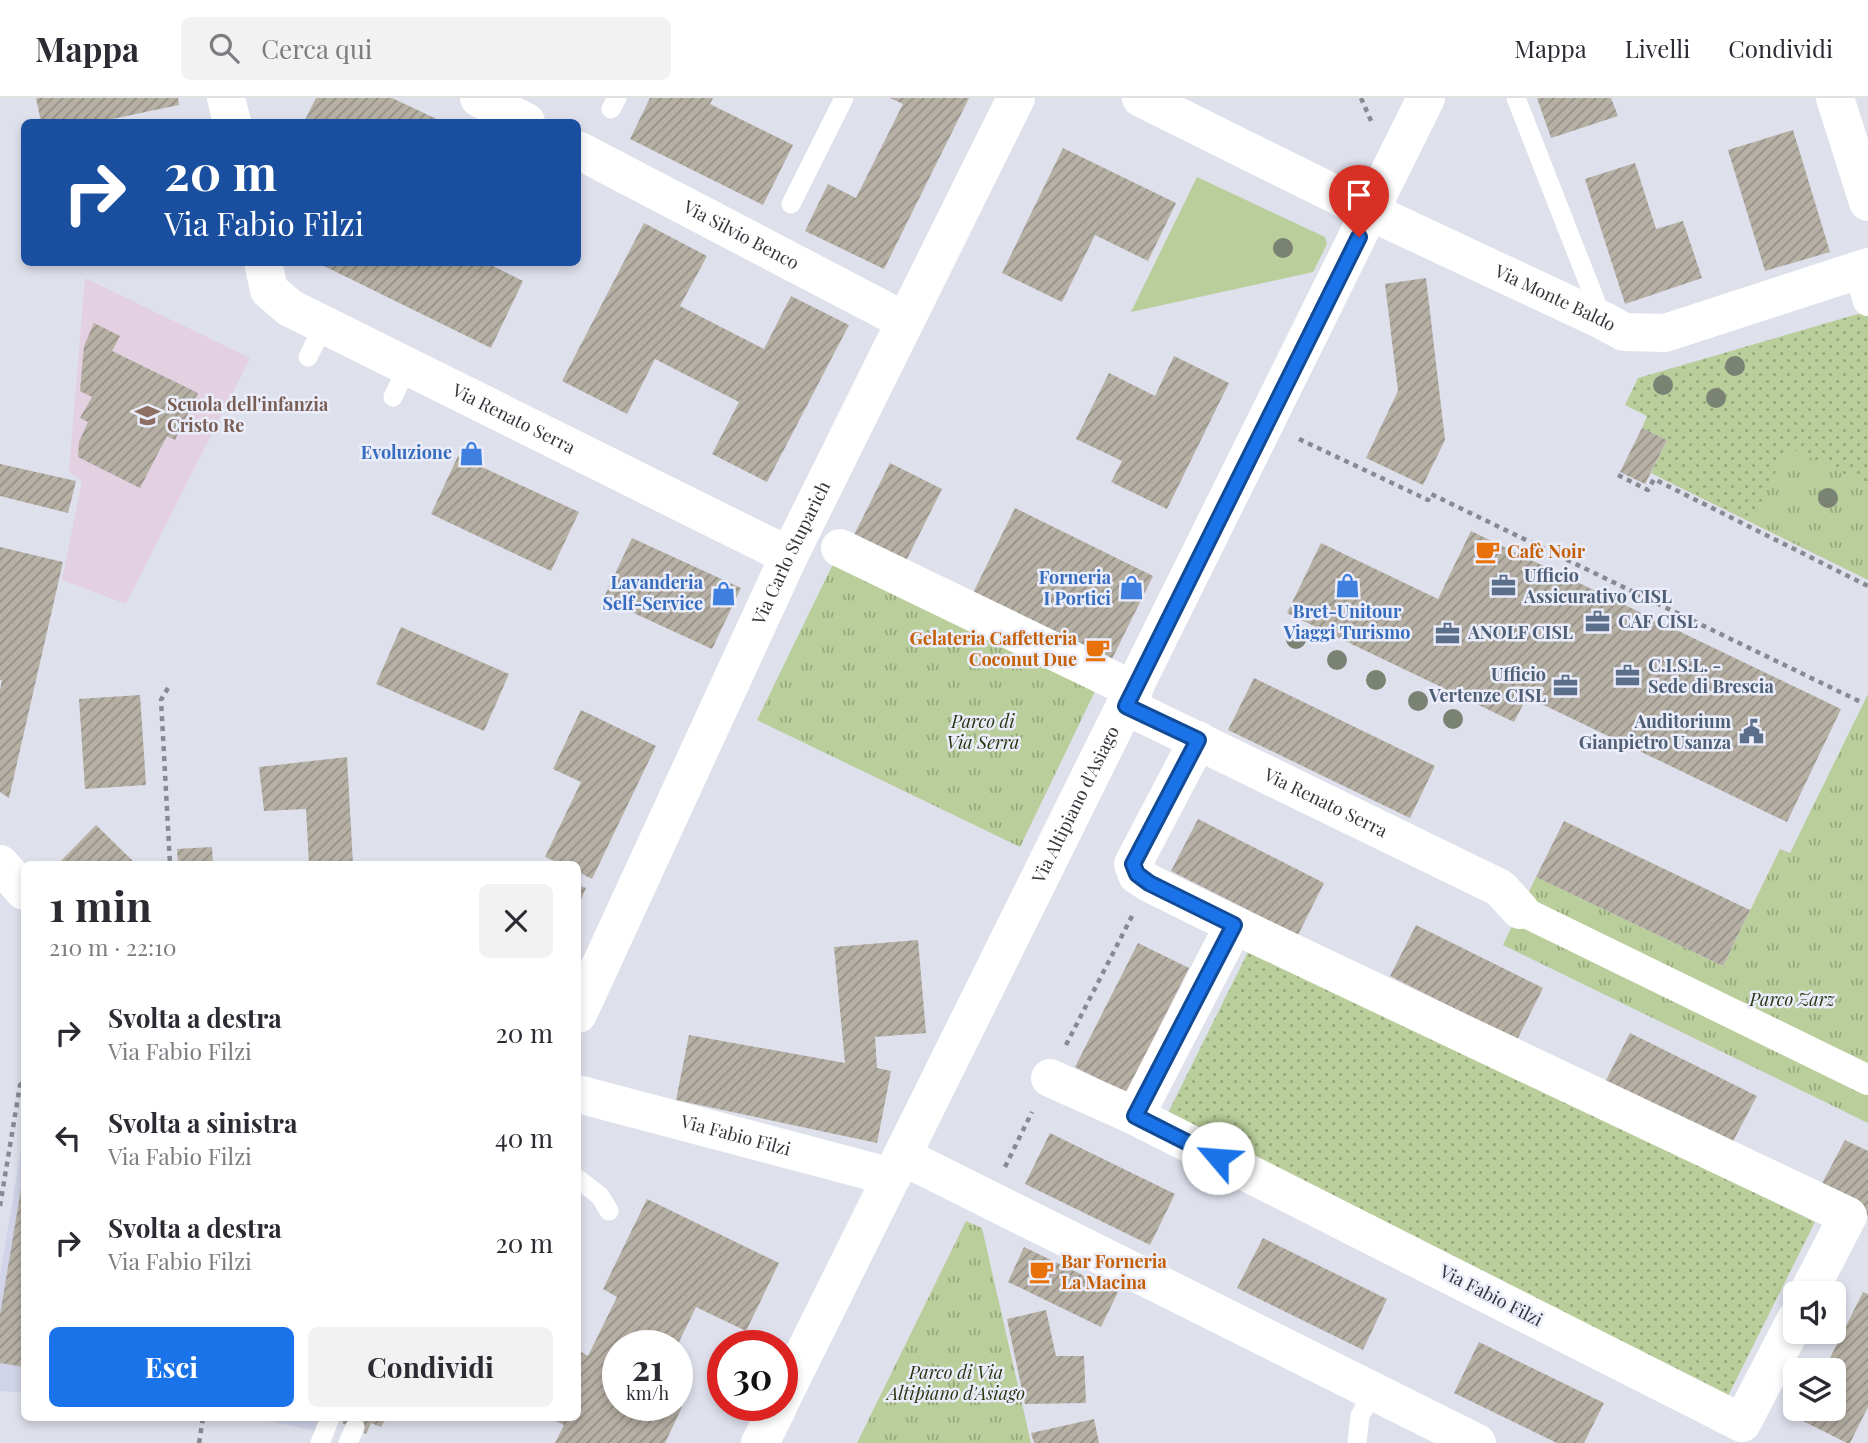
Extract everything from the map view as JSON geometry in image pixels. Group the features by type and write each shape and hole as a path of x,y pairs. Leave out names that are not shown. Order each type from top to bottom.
{"street":[{"path":"226,98 231,119"},
{"path":"479,98 520,119"},
{"name":"Via Carlo Stuparich","path":"581,1007 789,556 1016,98"},
{"name":"Via Monte Baldo","path":"1141,98 1371,212 1624,332 1665,333 1865,280"},
{"name":"Via Altipiano d'Asiago","path":"798,1366 1426,98"},
{"path":"1835,98 1868,202"},
{"name":"Via Silvio Benco","path":"581,152 905,321"},
{"name":"Via Renato Serra","path":"264,266 269,290 290,308 316,341 400,382 789,556"},
{"name":"Via Renato Serra","path":"841,548 1130,698 1198,740 1500,888 1520,910"},
{"path":"1198,740 1133,864 1137,874 1149,883 1234,925 1848,1216 1814,1281"},
{"path":"0,863 21,888"},
{"path":"1520,910 1868,1080"},
{"path":"1135,1116 1234,925"},
{"name":"Via Fabio Filzi","path":"1049,1078 1135,1116 1742,1423 1783,1343"},
{"name":"Via Fabio Filzi","path":"581,1095 897,1167 989,1199 1477,1443"},
{"path":"760,1443 771,1421"}],"lane":[{"path":"791,204 844,98"},
{"path":"1516,98 1604,321"},
{"path":"581,1182 600,1196 609,1211"},
{"path":"1357,1443 1360,1416 1373,1391"},
{"path":"320,1443 329,1421"}],"path":[{"path":"1361,98 1369,115"},
{"path":"1287,434 1428,500 1432,494 1863,704"},
{"path":"1618,475 1648,489 1654,480 1868,586"},
{"path":"168,688 161,700 170,861"},
{"path":"989,1199 1149,883"},
{"path":"0,1206 21,1084"},
{"path":"199,1443 203,1421"}],"shaded area":[{"name":"Scuola dell'infanzia Cristo Re","path":"85,278 250,358 126,604 62,580 82,481 69,472"},
{"path":"21,1151 21,1393 0,1391 0,1274"},
{"path":"270,1421 319,1421 315,1431"}],"green space":[{"path":"1197,177 1325,237 1327,244 1313,272 1131,312"},
{"path":"1868,311 1868,486 1788,447 1751,522 1651,473 1667,440 1642,428 1647,416 1625,405 1638,378"},
{"path":"1788,446 1868,486 1868,580 1661,478"},
{"name":"Parco di Via Serra","path":"836,558 1098,685 1020,847 757,720"},
{"name":"Parco Zarz","path":"1868,694 1868,1123 1503,945 1536,877 1723,966 1780,849 1790,853"},
{"path":"1253,942 1815,1222 1786,1281 1783,1281 1783,1286 1728,1396 1166,1117"},
{"name":"Parco di Via Altipiano d'Asiago","path":"966,1221 982,1228 1031,1443 857,1443"}],"building":[{"path":"36,98 178,98 179,105 112,119 40,119"},
{"path":"316,98 392,98 437,119 306,119"},
{"path":"650,98 713,98 710,104 793,145 763,205 630,139"},
{"path":"890,98 969,98 884,269 805,231 828,184 856,198 903,104"},
{"path":"1537,98 1611,98 1618,116 1551,138"},
{"path":"1793,130 1830,252 1765,271 1728,150"},
{"path":"1063,148 1176,203 1148,261 1095,235 1062,302 1002,273"},
{"path":"1635,163 1656,229 1683,221 1702,278 1625,304 1585,179"},
{"path":"644,223 707,256 680,306 764,349 791,296 849,325 767,482 712,454 739,402 655,359 627,414 562,381"},
{"path":"324,266 493,266 523,281 491,348"},
{"path":"1426,278 1445,440 1423,485 1366,458 1398,391 1385,284"},
{"path":"94,323 120,336 112,351 198,393 175,440 167,436 140,488 78,457 79,442 88,422 80,418 92,397 80,391 84,346"},
{"path":"1174,356 1229,383 1167,509 1111,482 1122,461 1076,439 1109,373 1155,396"},
{"path":"1642,428 1667,440 1645,484 1620,472"},
{"path":"458,456 579,512 551,571 431,514"},
{"path":"890,463 942,489 901,571 849,545"},
{"path":"0,464 76,481 68,513 0,496"},
{"path":"1015,508 1153,576 1107,669 969,601"},
{"name":"C.I.S.L. - Sede di Brescia","path":"1471,531 1841,709 1787,822 1527,697 1514,722 1287,613 1321,543 1438,599"},
{"path":"632,538 741,588 712,649 603,599"},
{"path":"0,547 63,562 9,798 0,792"},
{"path":"401,627 509,674 484,731 376,684"},
{"path":"1254,678 1435,766 1410,818 1228,730"},
{"path":"140,695 146,785 85,789 79,699"},
{"path":"581,710 656,746 592,879 581,874 581,861 555,861 545,857 581,782 553,769"},
{"path":"347,757 353,861 309,861 306,809 264,811 259,767"},
{"path":"1198,819 1324,883 1298,935 1171,871"},
{"path":"1564,821 1750,910 1723,966 1536,877"},
{"path":"96,825 133,861 61,861"},
{"path":"212,847 213,861 178,861 177,849"},
{"path":"581,886 586,888 581,900"},
{"path":"1416,925 1543,988 1517,1040 1390,976"},
{"path":"918,940 926,1033 875,1037 877,1068 891,1071 877,1143 676,1100 689,1035 845,1063 834,947"},
{"path":"1138,943 1189,968 1126,1093 1075,1067"},
{"path":"1630,1033 1757,1096 1730,1147 1604,1084"},
{"path":"1050,1133 1175,1194 1150,1245 1025,1184"},
{"path":"1845,1140 1868,1151 1868,1216 1818,1191"},
{"path":"21,1189 21,1366 0,1363 0,1315"},
{"path":"647,1199 779,1263 746,1330 696,1307 685,1330 602,1330 602,1421 675,1421 665,1443 555,1443 564,1425 555,1421 581,1421 581,1352 588,1356 617,1297 603,1289"},
{"path":"1263,1238 1387,1299 1363,1350 1237,1288"},
{"path":"1024,1247 1118,1292 1101,1327 1008,1282"},
{"path":"1863,1292 1868,1294 1868,1407 1850,1443 1803,1421 1846,1421 1846,1358 1830,1358 1837,1344 1846,1344 1846,1326"},
{"path":"1046,1310 1056,1356 1084,1356 1086,1403 1025,1404 1007,1319"},
{"path":"1479,1342 1604,1403 1584,1443 1557,1443 1454,1393"},
{"path":"1094,1419 1099,1443 1034,1443 1031,1433"},
{"path":"384,1421 381,1427 371,1423 366,1434 342,1423"}],"place":[{"name":"Scuola dell'infanzia Cristo Re","path":"147,415"},
{"name":"Evoluzione","path":"472,453"},
{"name":"Cafè Noir","path":"1487,552"},
{"name":"Bret-Unitour Viaggi Turismo","path":"1347,585"},
{"name":"Ufficio Assicurativo CISL","path":"1504,586"},
{"name":"Forneria I Portici","path":"1131,588"},
{"name":"Lavanderia Self-Service","path":"723,593"},
{"name":"CAF CISL","path":"1598,622"},
{"name":"ANOLF CISL","path":"1448,633"},
{"name":"Gelateria Caffetteria Coconut Due","path":"1097,649"},
{"name":"C.I.S.L. - Sede di Brescia","path":"1628,676"},
{"name":"Ufficio Vertenze CISL","path":"1566,685"},
{"name":"Auditorium Gianpietro Usanza","path":"1751,732"},
{"name":"Bar Forneria La Macina","path":"1041,1272"}],"route":[{"path":"1218,1158 1135,1116 1234,925 1149,883 1137,874 1133,864 1198,740 1126,706 1359,237"}]}
